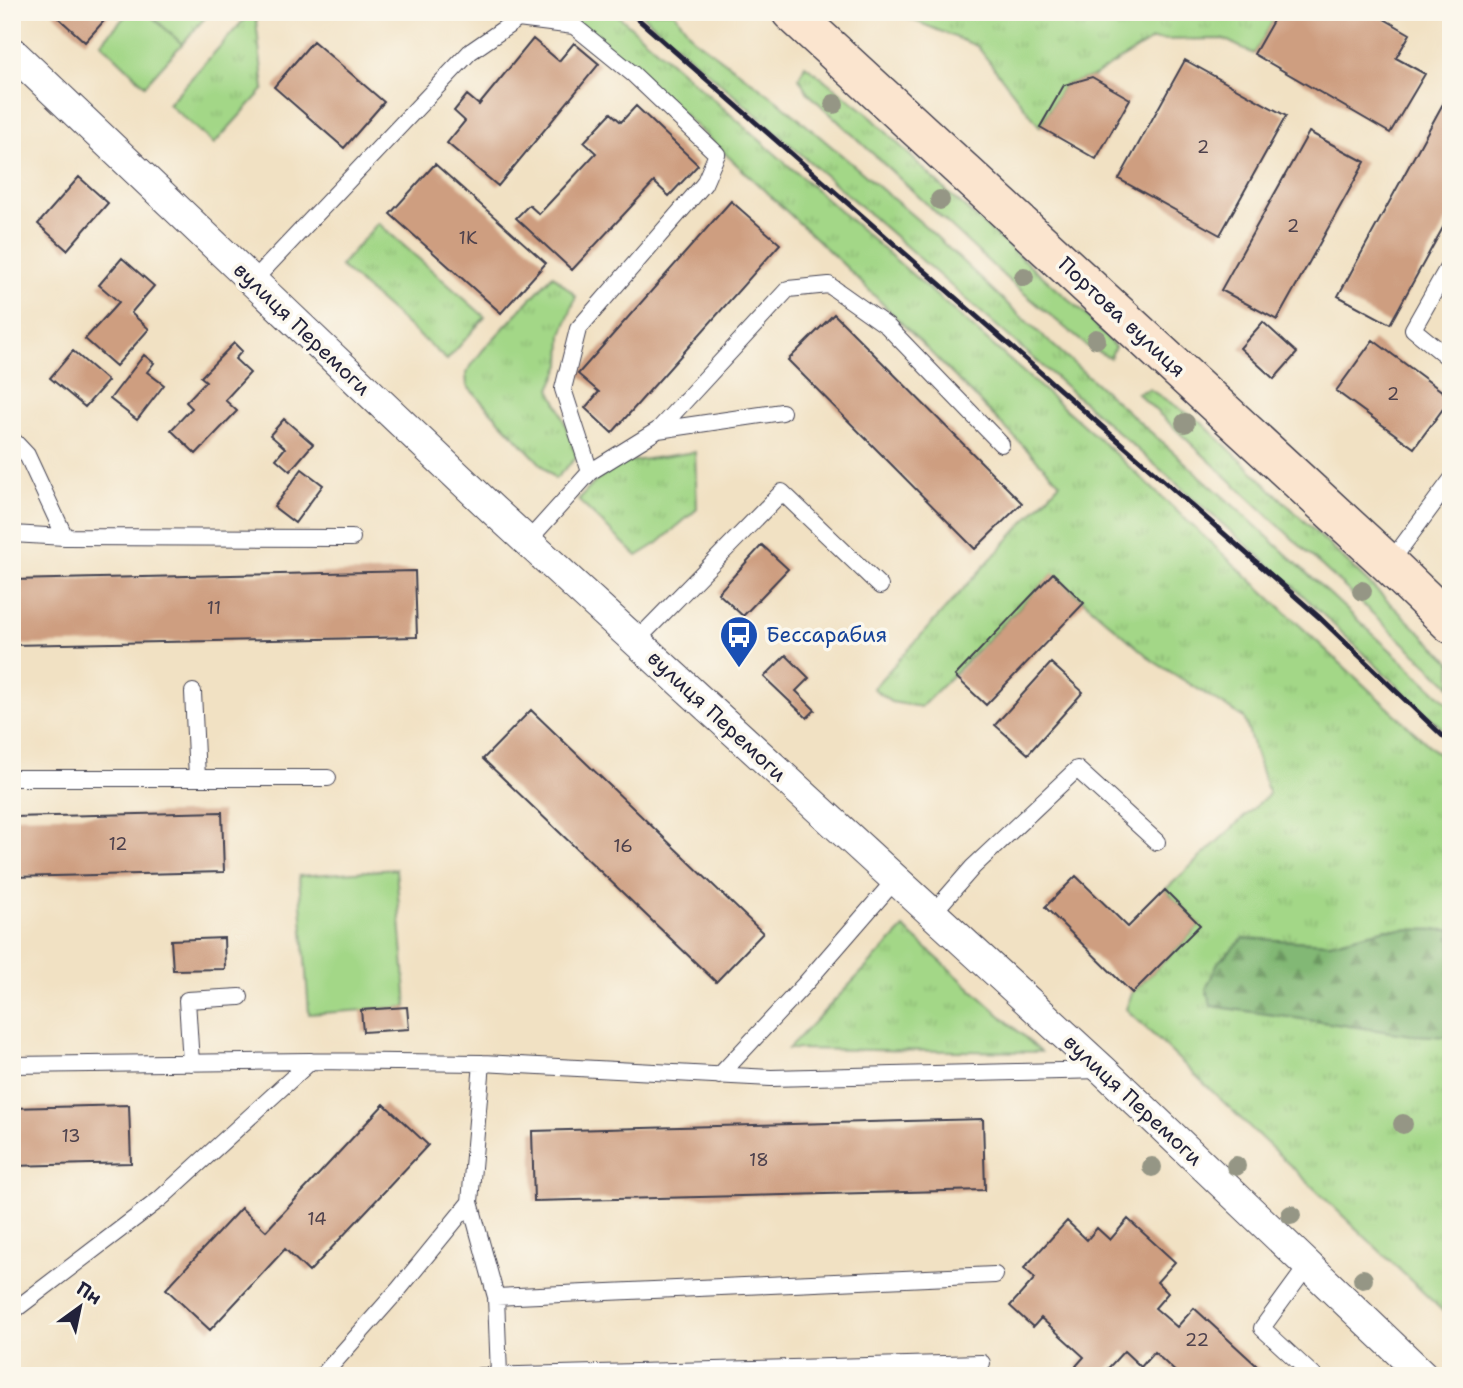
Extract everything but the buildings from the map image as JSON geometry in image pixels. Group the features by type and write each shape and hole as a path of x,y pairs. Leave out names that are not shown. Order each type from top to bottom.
{"main road":[{"name":"Портова вулиця","path":"791,12 1451,624"}],"street":[{"name":"вулиця Перемоги","path":"12,52 527,542 1103,1070 1424,1376"}],"lane":[{"path":"253,281 470,52 518,19 574,26 633,74 717,154 704,184 578,329 563,389 590,472"},
{"path":"1451,262 1413,329 1451,360"},
{"path":"527,542 590,472 659,430 788,289 829,285 887,326 1001,444"},
{"path":"659,430 782,412"},
{"path":"12,439 27,454 65,537"},
{"path":"1389,564 1451,480"},
{"path":"636,641 782,492 880,586"},
{"path":"12,534 65,537 352,538"},
{"path":"192,692 197,778"},
{"path":"932,914 973,867 1077,769 1157,842"},
{"path":"12,778 328,778"},
{"path":"719,1076 804,985 895,880"},
{"path":"191,1063 187,1000 240,998"},
{"path":"12,1065 311,1060 482,1063 785,1078 1103,1070"},
{"path":"12,1312 160,1199 311,1060"},
{"path":"482,1063 470,1202 496,1297 499,1375"},
{"path":"322,1376 470,1202"},
{"path":"1308,1265 1262,1328 1314,1376"},
{"path":"496,1297 995,1275"},
{"path":"480,1376 946,1370 982,1363"}],"green space":[{"path":"129,12 147,12 182,44 145,85 101,43"},
{"path":"147,12 210,12 182,44"},
{"path":"251,12 255,12 264,89 214,144 168,104"},
{"path":"559,12 614,12 1097,437 1451,766 1451,1319 1126,1009 1132,993 1200,925 1165,890 1269,794 1244,718 1153,661 1053,574 921,707 891,702 873,688 1060,483 846,267 622,57"},
{"path":"639,12 674,12 693,38 778,101 925,226 1017,313 1245,516 1451,706 1451,737 1292,585"},
{"path":"893,12 1278,12 1254,54 1224,39 1152,40 1092,77 1064,85 1040,127 977,46"},
{"path":"805,65 866,112 946,191 1083,312 1115,347 1110,358 1088,347 1007,279 808,93 799,78"},
{"path":"378,223 485,317 447,360 340,266"},
{"path":"553,275 576,296 562,335 561,365 550,389 577,457 555,479 467,386 466,373 483,350"},
{"path":"1149,389 1201,422 1451,662 1451,687 1137,393"},
{"path":"695,452 697,509 658,543 637,556 578,500 597,480 621,463"},
{"path":"396,869 407,1007 309,1014 299,876"},
{"path":"904,928 1041,1052 788,1049"},
{"path":"1386,929 1451,930 1451,1037 1411,1035 1211,1006 1206,989 1218,962 1244,938 1330,943"}],"railway":[{"path":"630,12 1320,618 1451,744"}],"place":[{"name":"Бессарабия","path":"739,669"}]}
